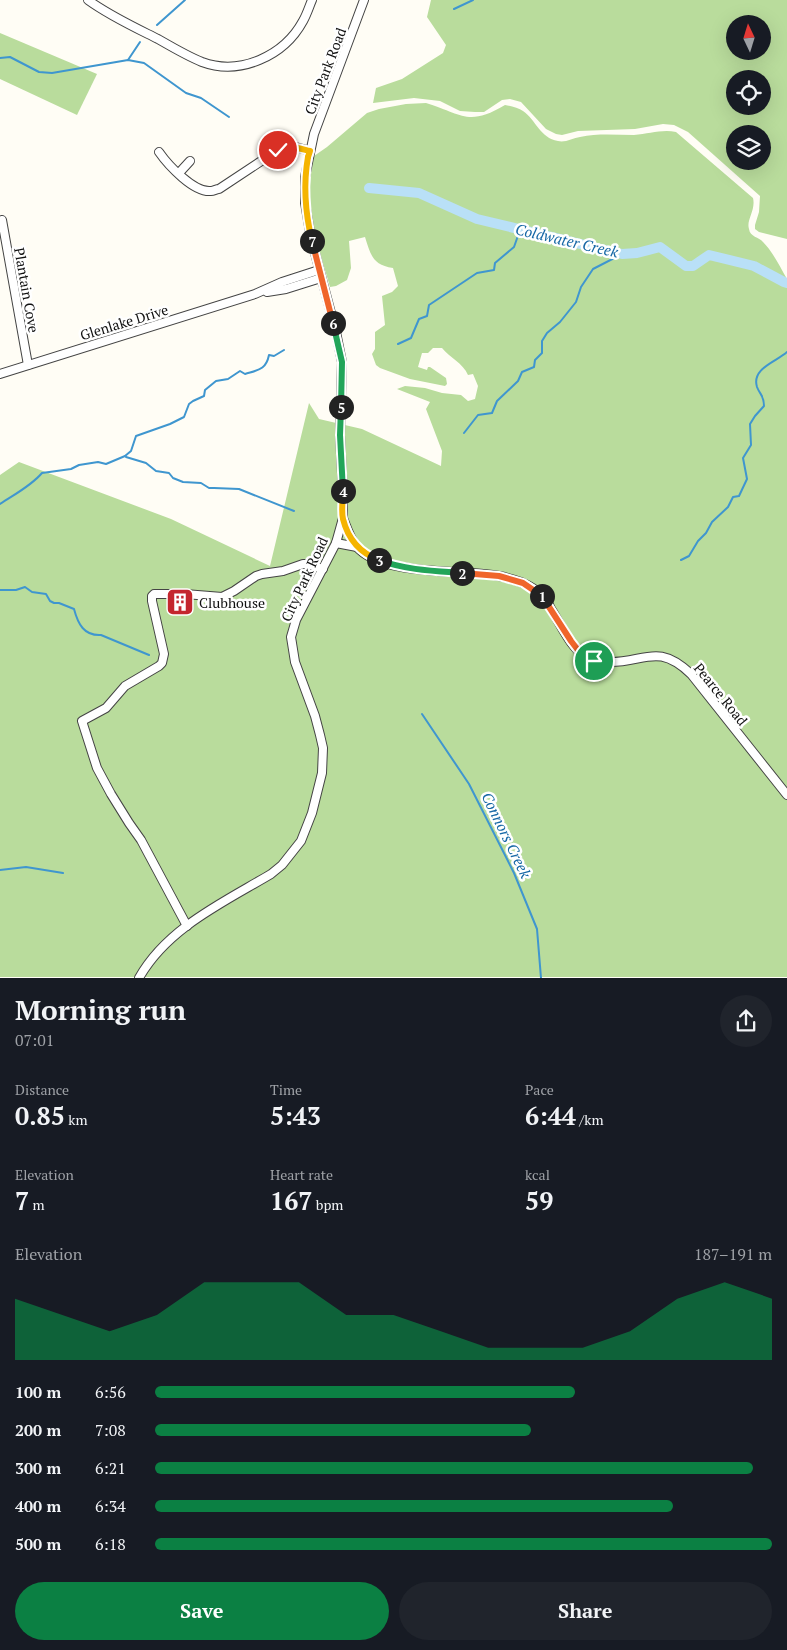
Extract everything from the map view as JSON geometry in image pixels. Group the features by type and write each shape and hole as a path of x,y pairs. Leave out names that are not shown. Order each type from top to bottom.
{"street":[{"path":"88,0 109,14 201,61 212,64 239,66 265,58 282,46 302,22 312,0"},
{"name":"City Park Road","path":"139,978 158,952 186,926 271,874 282,865 301,841 322,773 323,748 315,716 295,662 291,637 296,620 336,543 343,518 340,435 342,362 305,203 305,178 314,134 364,0"},
{"path":"159,152 193,186 211,191 219,188 284,146 292,146 310,151"},
{"path":"179,174 190,161"},
{"name":"Plantain Cove","path":"2,220 28,365"},
{"name":"Glenlake Drive","path":"0,374 255,294 282,282 320,274"},
{"name":"Pearce Road","path":"343,518 350,537 357,546 374,558 389,564 427,570 499,576 523,583 544,597 581,654 594,661 619,662 648,655 660,656 678,662 690,674 787,795"},
{"path":"336,543 357,546"},
{"path":"186,926 141,840 128,823 97,768 82,721 106,708 125,686 162,663 164,654 152,601 154,594 167,593 222,597 250,579 262,574 283,572 303,564 323,569"}],"green space":[{"path":"431,0 787,0 787,239 759,232 755,229 760,196 731,170 771,170 771,125 726,125 726,166 688,132 674,125 663,124 635,129 578,131 562,135 546,129 521,102 510,99 502,100 484,112 460,111 440,101 414,98 373,103 376,88 402,79 443,53 446,45 427,17"},
{"path":"0,33 97,74 77,115 0,79"},
{"path":"426,103 457,114 473,117 482,116 505,105 515,107 527,115 542,133 552,139 561,141 594,135 634,135 661,131 676,132 753,198 754,202 748,226 750,232 767,246 787,279 787,977 0,977 0,475 19,462 171,519 270,566 309,403 319,419 362,429 441,466 442,451 426,409 430,402 397,389 405,386 425,388 442,393 461,395 468,401 475,399 478,386 473,374 468,375 463,367 442,348 433,348 428,353 422,353 418,367 427,370 430,367 446,378 447,384 445,386 410,379 376,365 372,354 375,349 375,332 385,325 382,296 392,292 398,286 393,268 386,267 377,262 369,249 365,237 349,241 351,268 347,280 330,287 315,234 310,203 310,179 314,156 367,113 406,104"}],"waterway":[{"path":"157,25 185,0"},
{"path":"454,9 473,0"},
{"path":"128,60 140,42"},
{"path":"0,58 10,57 39,72 52,73 128,60 144,63 186,93 201,98 229,117"},
{"name":"Coldwater Creek","path":"369,188 419,193 477,219 622,254 637,253 660,247 686,266 693,266 709,255 754,266 787,283"},
{"path":"398,344 411,338 419,319 427,316 429,305 477,273 494,270 495,263 514,247 520,230"},
{"path":"464,433 478,415 492,413 497,401 518,381 522,372 534,367 535,360 542,353 542,341 576,302 581,287 593,269 622,254"},
{"path":"0,504 28,486 42,473 71,469 79,465 98,462 106,464 125,456 131,451 136,436 184,417 189,404 204,396 205,390 216,381 228,379 240,371 245,374 258,370 264,367 269,355 274,356 284,350"},
{"path":"681,560 689,556 712,522 728,507 733,497 739,496 747,479 743,458 751,445 750,424 764,406 763,397 757,387 756,380 761,370 787,352"},
{"path":"126,457 146,463 156,471 169,473 173,478 183,482 201,483 209,488 239,489 294,511"},
{"path":"0,590 16,590 25,587 32,592 46,594 50,601 74,609 80,624 86,631 95,635 101,635 149,655"},
{"name":"Connors Creek","path":"422,714 469,784 514,873 537,929 541,978"},
{"path":"0,870 26,867 63,873"}],"place":[{"name":"Clubhouse","path":"180,602"}],"route":[{"path":"278,150 284,146 292,146 310,151 305,178 305,203 311,238 342,362 340,450 343,518 350,537 364,552 389,564 427,570 499,576 523,583 544,597 581,654 594,661"}]}
